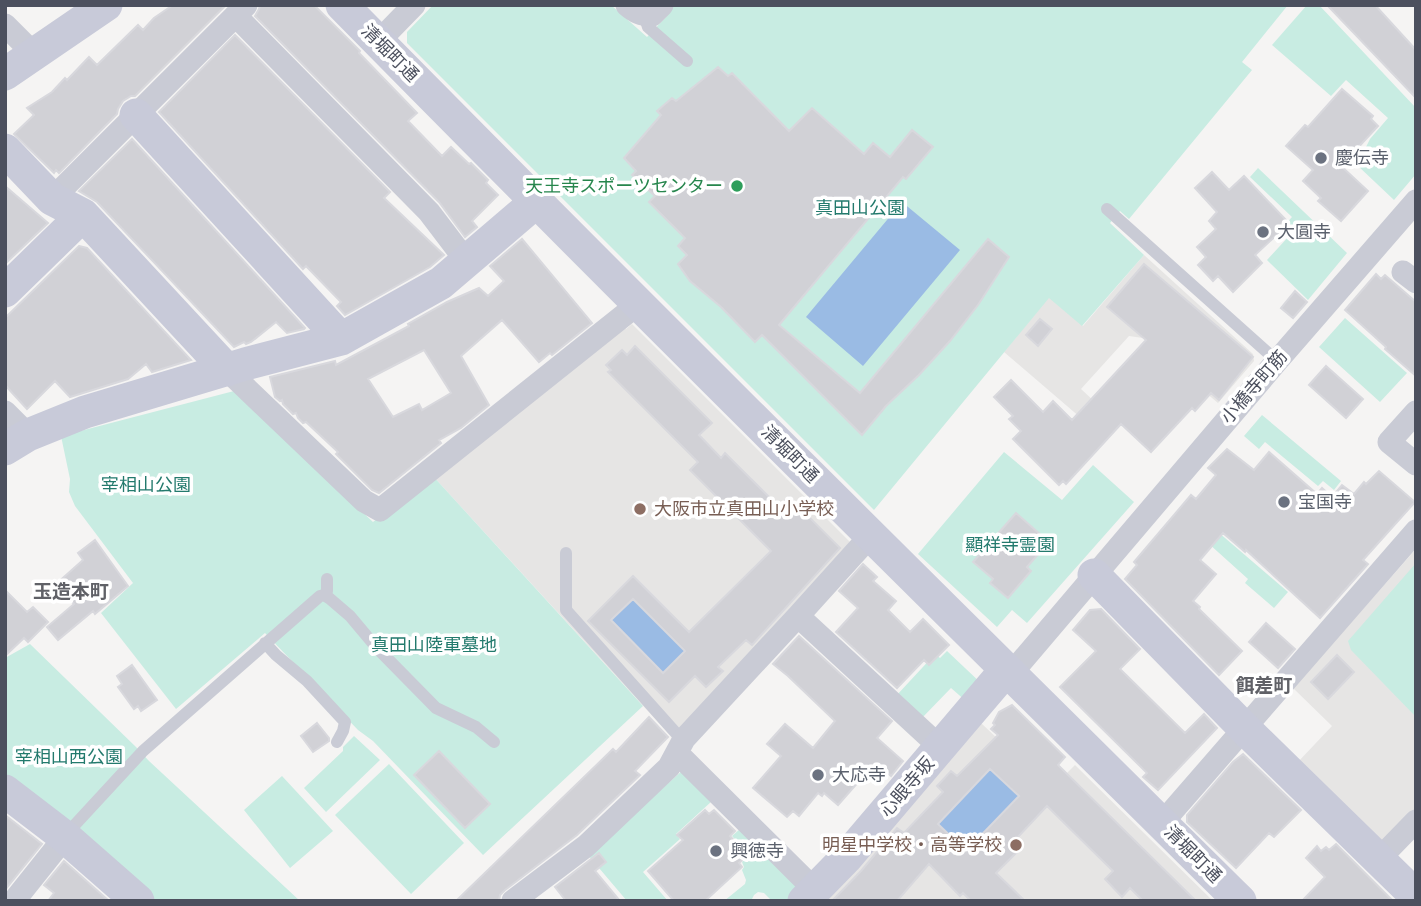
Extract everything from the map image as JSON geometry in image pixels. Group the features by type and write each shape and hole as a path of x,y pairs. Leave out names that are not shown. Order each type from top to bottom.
{"street":[{"path":"5,74 106,5"},
{"name":"清堀町通","path":"342,5 638,304 1240,901"},
{"path":"378,42 414,5"},
{"path":"52,199 241,11 429,212 467,261"},
{"path":"5,25 34,54"},
{"path":"136,116 341,340"},
{"path":"5,150 52,199 83,215 227,370 364,501 380,510 638,304"},
{"path":"5,412 17,442 85,412 341,340 441,283 537,201"},
{"name":"小橋寺町筋","path":"1010,675 1276,361 1416,201"},
{"path":"5,291 83,215"},
{"path":"1416,411 1389,442 1416,464"},
{"path":"1162,823 1416,531"},
{"path":"513,901 586,846 669,766 680,747 872,534"},
{"path":"1094,575 1416,896"},
{"path":"798,617 940,748"},
{"name":"心眼寺坂","path":"810,895 846,858 999,678 1010,675"},
{"path":"680,747 810,895"},
{"path":"5,792 65,837 138,901"},
{"path":"1380,859 1416,821"},
{"path":"14,901 65,837"}],"lane":[{"path":"644,8 648,27 687,61"},
{"path":"1107,209 1276,361"},
{"path":"566,553 566,610 680,747"},
{"path":"65,837 132,761 317,598 324,595 327,579"},
{"path":"324,595 350,616 376,647 436,708 476,727 494,743"},
{"path":"265,643 307,681 345,722 337,743"}],"shaded area":[{"path":"1144,255 1253,354 1254,361 1218,403 1187,377 1150,339 1129,336 1081,389 1095,402 1081,418 1004,352 1049,297 1083,326"},
{"name":"大阪市立真田山小学校","path":"632,324 852,544 683,732 669,734 432,475 624,327 626,329"},
{"path":"1416,549 1416,812 1387,841 1378,840 1297,763 1332,726 1293,688"},
{"name":"明星中学校・高等学校","path":"981,723 1051,789 1075,765 1213,901 827,901"}],"green space":[{"name":"真田山公園","path":"433,5 611,5 647,37 666,17 673,5 1288,5 1242,62 1252,70 1129,219 1120,211 1110,223 1144,255 1082,326 1049,298 874,510 407,43 407,32"},
{"path":"1307,5 1319,5 1416,108 1416,174 1394,200 1357,165 1370,139 1388,118 1346,80 1331,96 1272,45"},
{"path":"1258,168 1347,253 1308,300 1267,260 1290,235 1282,228 1292,217 1250,177"},
{"path":"1345,318 1407,373 1380,402 1319,347"},
{"name":"真田山陸軍墓地","path":"234,391 373,522 432,475 643,706 483,855 265,633 176,709 101,613 133,583 75,506 69,492 70,479 61,436"},
{"path":"1262,415 1341,481 1334,490 1323,481 1318,486 1265,442 1259,449 1244,436"},
{"name":"顯祥寺霊園","path":"1004,452 1062,500 1093,465 1134,502 1027,623 1012,610 997,627 918,554"},
{"path":"1218,532 1288,592 1274,608 1245,583 1248,579 1208,543"},
{"path":"1416,563 1416,717 1351,650 1348,641"},
{"name":"宰相山西公園","path":"30,644 149,761 300,901 155,901 81,836 5,778 5,658"},
{"path":"947,651 983,685 967,702 951,688 921,719 896,696 935,654 940,658"},
{"path":"354,736 380,760 326,812 304,788 343,751 343,747"},
{"path":"389,764 464,843 411,894 335,815"},
{"path":"683,770 712,801 676,834 680,839 643,872 668,901 627,901 588,855"},
{"path":"282,776 333,831 290,868 244,810"},
{"path":"740,829 796,885 796,892 787,901 772,901 764,893 758,892 751,901 724,901 745,884 746,880 742,862 749,855 732,836"}],"water":[{"path":"902,202 960,250 863,366 806,317"},
{"path":"633,599 685,651 663,673 611,620"},
{"path":"990,769 1019,796 966,851 938,824"}],"building":[{"path":"173,5 226,5 135,96 123,101 117,114 59,173 56,170 54,173 14,134 34,115 27,108 52,92 65,78 67,80 89,57 97,65 138,25 143,30 154,18"},
{"path":"260,5 314,5 417,113 408,121 442,156 451,147 488,180 486,183 498,195 472,221 477,227 465,237 439,202 255,16"},
{"path":"1327,5 1375,5 1416,50 1416,98"},
{"path":"235,35 390,192 384,198 444,255 430,267 345,315 337,306 341,302 306,266 303,269 159,112"},
{"path":"718,67 728,76 732,73 789,131 812,108 864,154 873,143 890,157 912,130 933,147 906,179 903,177 779,325 860,393 988,239 1009,257 978,305 950,341 886,406 862,435 762,335 755,342 721,307 690,281 678,264 687,255 678,246 685,238 649,202 655,196 632,175 636,171 624,158 661,115 657,111 672,98 676,101"},
{"name":"慶伝寺","path":"1342,89 1373,116 1371,119 1378,126 1341,166 1368,191 1341,221 1318,201 1321,198 1303,181 1313,170 1286,146 1305,125 1308,127"},
{"path":"132,139 304,329 287,333 276,322 251,342 234,347 97,202 79,191"},
{"name":"大圓寺","path":"1212,172 1229,190 1244,176 1286,220 1279,227 1282,230 1255,255 1262,263 1233,292 1218,276 1213,281 1198,265 1206,257 1197,247 1216,229 1209,221 1217,212 1195,188"},
{"path":"5,186 48,223 5,264"},
{"path":"522,239 592,323 539,362 502,320 461,356 489,405 461,428 439,440 441,443 379,493 372,490 336,454 338,452 306,422 303,423 296,413 293,414 282,400 275,397 270,377 335,361 336,365 409,326 408,324 447,302 479,288 488,296 504,281 490,266","holes":["424,350 451,393 422,410 419,404 393,417 368,379"]},
{"path":"79,246 87,248 191,360 152,372 146,364 128,379 70,397 55,381 27,409 5,385 5,318"},
{"path":"1144,264 1253,357 1219,400 1211,393 1195,411 1192,408 1151,452 1121,424 1066,484 1063,481 1059,485 1013,439 1021,431 1009,419 1013,416 994,397 1011,380 1043,412 1053,401 1072,420 1146,340 1107,307"},
{"path":"1376,274 1381,279 1385,275 1416,302 1416,376 1345,310"},
{"path":"1295,291 1307,302 1293,318 1281,308"},
{"path":"1040,319 1052,329 1038,346 1026,335"},
{"path":"635,346 712,423 699,435 721,458 725,453 779,507 789,497 840,548 752,645 746,640 718,667 723,671 706,687 695,676 669,702 588,621 633,576 689,632 771,551 690,470 698,462 608,372 611,370 606,365 622,350 627,355","holes":["633,599 685,651 663,673 611,620"]},
{"path":"1326,366 1363,399 1346,418 1309,385"},
{"path":"1227,449 1254,470 1269,452 1317,494 1322,488 1332,497 1342,485 1354,494 1379,471 1415,502 1363,560 1368,564 1320,618 1246,550 1245,552 1223,533 1200,560 1216,574 1193,601 1242,651 1219,675 1125,579 1137,565 1134,562 1191,495 1196,499 1216,475 1208,468"},
{"path":"1016,513 1049,542 1027,567 1031,571 1008,598 990,583 993,579 973,562"},
{"path":"95,540 128,586 58,640 47,627 74,604 56,584 83,560 78,553"},
{"path":"863,564 877,577 873,581 896,601 888,610 910,632 923,619 949,645 929,665 924,660 897,688 836,632 858,608 839,591"},
{"path":"5,590 27,612 33,607 48,622 28,642 24,638 5,656"},
{"path":"1101,609 1140,649 1120,669 1185,733 1204,714 1217,728 1158,790 1143,777 1147,773 1060,687 1096,651 1073,630 1090,610"},
{"path":"1266,623 1295,649 1278,668 1249,642"},
{"path":"799,636 892,721 877,738 903,761 891,776 879,765 863,784 860,780 838,805 824,793 822,796 818,793 799,816 793,811 787,817 753,788 781,756 767,744 785,724 813,748 835,721 773,664"},
{"path":"1337,655 1354,672 1328,699 1311,682"},
{"path":"132,665 157,700 141,711 138,706 134,709 118,687 122,684 117,676"},
{"path":"1012,705 1065,757 1058,765 1196,901 1143,901 1130,888 1122,897 1105,879 1113,871 1047,806 1015,840 1022,847 996,873 1025,901 971,901 963,893 960,896 929,864 897,901 832,901 897,828 904,833 943,792 937,786 951,771 957,776 998,735 991,729 999,712","holes":["990,769 1019,796 966,851 938,824"]},
{"path":"649,717 668,737 635,771 640,775 577,835 505,890 499,901 456,901 613,749 616,752"},
{"path":"317,723 329,741 313,752 301,736"},
{"path":"439,751 490,804 465,828 414,775"},
{"path":"1243,754 1301,810 1274,837 1269,833 1236,868 1187,822 1187,815"},
{"name":"興徳寺","path":"705,810 709,814 714,810 735,831 730,836 747,856 739,863 742,867 705,901 674,901 648,871 683,840 677,835"},
{"path":"5,815 42,844 5,890"},
{"path":"1336,844 1393,901 1302,901 1325,877 1306,858 1317,846 1321,851 1326,847 1329,850"},
{"path":"599,853 606,862 595,871 620,901 566,901 555,887"},
{"path":"64,861 109,901 48,901 54,893 44,885"}],"place":[{"name":"慶伝寺","path":"1321,158"},
{"name":"天王寺スポーツセンター","path":"737,186"},
{"name":"大圓寺","path":"1263,232"},
{"name":"宝国寺","path":"1284,502"},
{"name":"大阪市立真田山小学校","path":"640,509"},
{"name":"大応寺","path":"818,775"},
{"name":"明星中学校・高等学校","path":"1016,845"},
{"name":"興徳寺","path":"716,851"}],"district":[{"name":"玉造本町","path":"71,591"},
{"name":"餌差町","path":"1264,685"}],"park label":[{"name":"宰相山公園","path":"146,485"}]}
